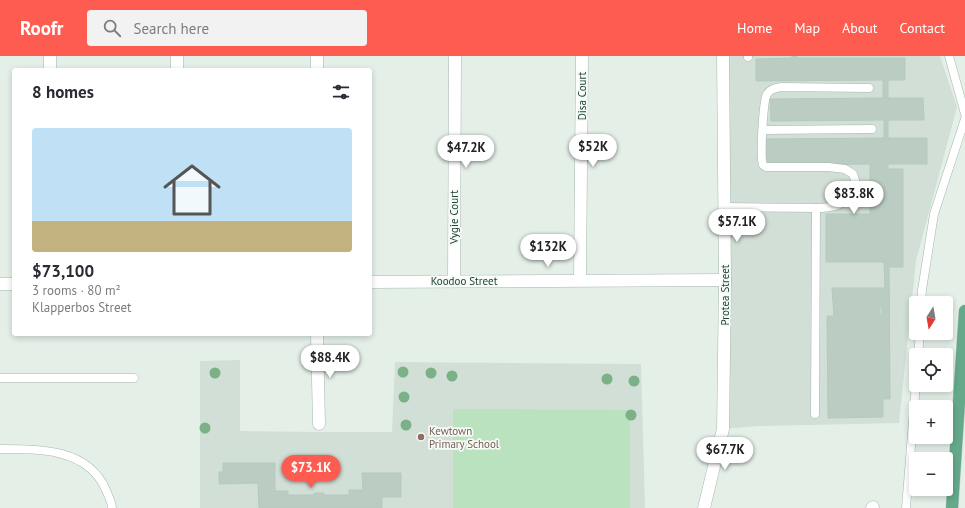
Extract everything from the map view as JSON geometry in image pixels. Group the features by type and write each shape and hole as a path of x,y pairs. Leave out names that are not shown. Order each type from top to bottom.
{"main road":[{"path":"952,508 965,312"}],"street":[{"path":"50,56 50,68"},
{"path":"176,68 177,56"},
{"path":"317,56 317,68"},
{"name":"Vygie Court","path":"454,281 455,56"},
{"name":"Disa Court","path":"580,280 582,56"},
{"name":"Protea Street","path":"704,508 724,429 725,207 723,56"},
{"name":"Koodoo Street","path":"372,282 725,280"},
{"path":"0,284 12,284"},
{"path":"317,336 319,424"}],"lane":[{"path":"949,56 965,114"},
{"path":"725,207 816,208 835,206 852,198 856,187 853,174 845,169 836,167 765,166 762,162 764,102 771,89 781,87 869,88"},
{"path":"922,296 934,214 965,119"},
{"path":"763,130 872,129"},
{"path":"816,208 816,414"},
{"path":"0,378 134,378"},
{"path":"906,508 915,392"},
{"path":"0,449 28,449 58,452 84,463 102,481 112,508"}],"shaded area":[{"path":"723,56 940,56 957,107 916,261 912,296 909,296 909,328 899,423 759,426 723,429"},
{"name":"Kewtown Primary School","path":"240,360 240,431 318,432 392,432 395,362 641,364 645,508 200,508 200,361"}],"green space":[{"path":"453,409 630,410 630,508 453,508"}],"building":[{"path":"792,56 797,56 797,58 905,58 905,80 888,80 888,98 923,98 924,120 888,120 888,138 927,138 927,164 888,164 888,169 903,169 903,267 889,267 890,399 883,399 883,417 828,418 827,316 834,316 832,288 885,288 884,262 826,262 826,214 870,214 870,164 764,165 764,139 884,138 884,120 771,121 770,99 883,98 883,80 756,81 756,59 792,58","holes":["880,307 882,307 882,316 880,315"]},
{"path":"223,463 275,463 275,491 288,491 288,495 314,495 314,493 324,493 324,495 349,495 349,490 363,490 362,473 401,473 401,497 382,497 382,508 259,508 258,483 219,484 219,472 223,472"}],"place":[{"name":"Kewtown Primary School","path":"421,437"}]}
